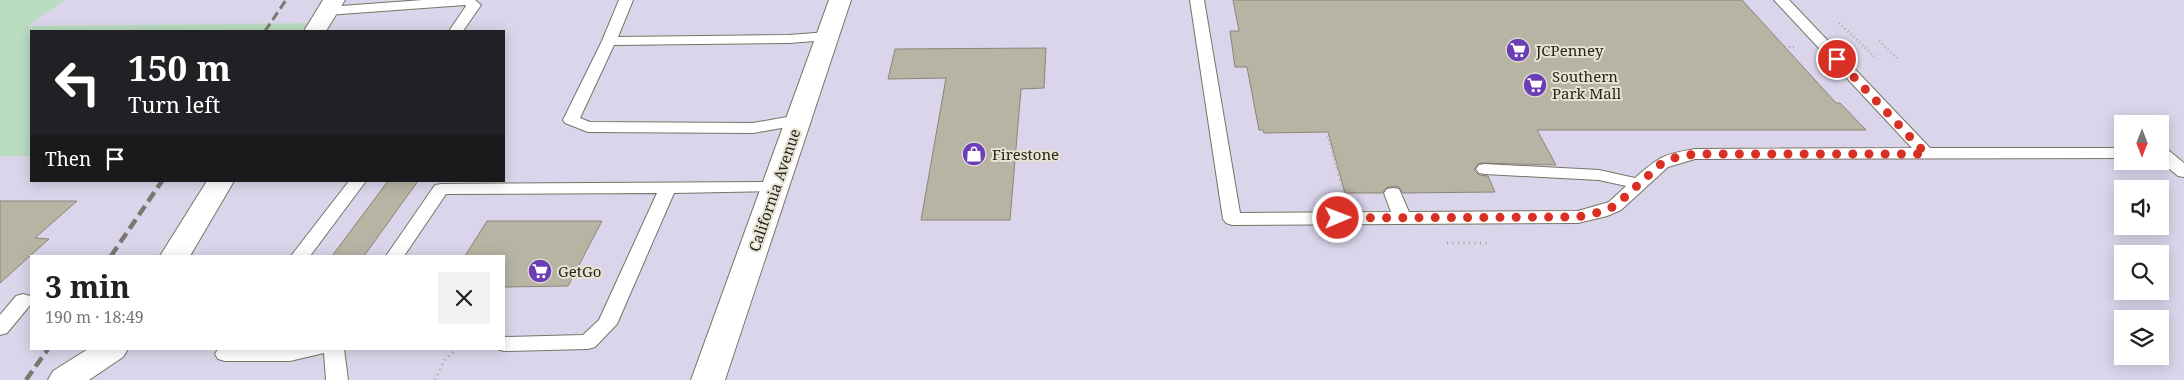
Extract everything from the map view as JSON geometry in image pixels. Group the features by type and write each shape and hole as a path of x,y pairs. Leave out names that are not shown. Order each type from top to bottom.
{"street":[{"name":"California Avenue","path":"708,380 840,0"},
{"path":"316,30 330,5"},
{"path":"176,255 220,182"},
{"path":"65,380 110,350"},
{"path":"98,380 116,350"}],"lane":[{"path":"626,0 571,120 588,127 753,128 798,120"},
{"path":"1196,0 1232,219 1578,217 1615,206 1662,163 1677,157 1695,154 2114,154"},
{"path":"1781,0 1926,154"},
{"path":"330,5 467,1 474,5 457,30"},
{"path":"609,40 789,39 828,36"},
{"path":"2169,153 2184,153"},
{"path":"2169,160 2184,172"},
{"path":"1488,176 1533,181 1558,174 1599,175 1639,184"},
{"path":"301,255 357,182"},
{"path":"396,255 444,185 775,187"},
{"path":"505,344 588,342 607,324 668,187"},
{"path":"1393,193 1402,218"},
{"path":"0,328 23,301"},
{"path":"228,350 225,354 290,354 311,350"},
{"path":"334,350 337,380"}],"path":[{"path":"1838,23 1877,59"},
{"path":"1879,40 1898,59"},
{"path":"1327,132 1344,198"},
{"path":"1447,243 1488,243"},
{"path":"435,380 445,359 456,350"}],"shaded area":[{"name":"Southern Park Mall","path":"65,0 2184,0 2184,380 0,380 0,156 30,156 30,182 505,182 505,30 316,30 319,23 27,26"}],"green space":[{"path":"0,0 65,0 28,26 320,23 316,30 30,30 30,156 0,156"}],"building":[{"name":"Southern Park Mall","path":"1233,0 1742,0 1836,103 1840,103 1866,130 1537,130 1556,165 1479,163 1474,170 1479,175 1488,176 1495,192 1403,193 1399,187 1393,186 1386,188 1382,193 1345,193 1328,132 1264,133 1263,130 1259,130 1247,67 1235,67 1230,31 1239,31"},
{"name":"Firestone","path":"1046,48 1044,88 1021,89 1010,220 921,220 946,78 888,79 895,49"},
{"path":"387,182 417,182 365,255 333,255"},
{"path":"0,201 77,201 35,238 49,239 0,283"},
{"name":"GetGo","path":"487,221 602,221 568,286 505,287 505,255 466,255"}],"railway":[{"path":"266,30 286,0"},
{"path":"112,255 161,182"},
{"path":"26,380 47,350"}],"place":[{"name":"JCPenney","path":"1518,50"},
{"name":"Southern Park Mall","path":"1535,85"},
{"name":"Firestone","path":"974,154"},
{"name":"GetGo","path":"540,271"}],"route":[{"path":"1338,218 1578,217 1615,206 1662,163 1677,157 1695,154 1926,154 1837,59"}]}
